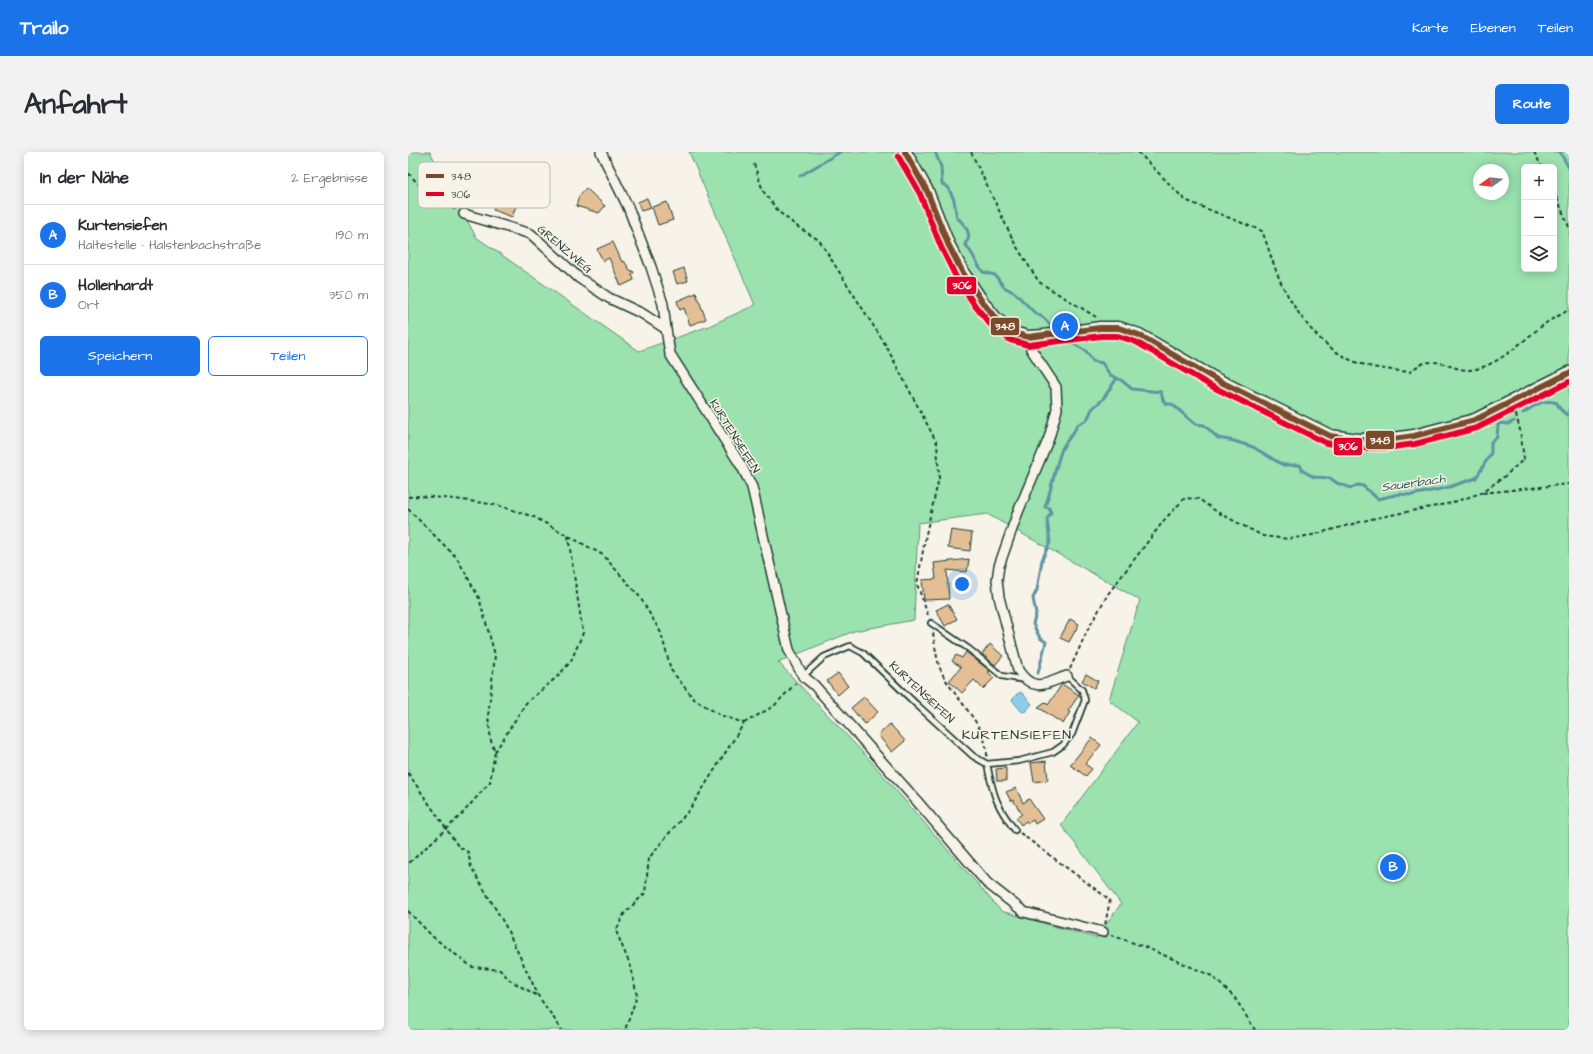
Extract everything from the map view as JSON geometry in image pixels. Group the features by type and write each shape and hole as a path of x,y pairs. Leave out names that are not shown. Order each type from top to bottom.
{"street":[{"name":"KURTENSIEFEN","path":"601,152 628,207 651,267 663,304 670,354 742,467 752,487 789,650 803,676 814,686 916,800 987,883 1024,912 1103,932"},
{"path":"905,152 927,191 948,244 960,268 983,303 996,319 1013,333 1028,337 1100,328 1118,328 1139,335 1217,380 1330,436 1358,440 1386,440 1414,436 1475,420 1569,373"},
{"name":"GRENZWEG","path":"464,214 531,234 579,278 609,298 643,314 666,329"},
{"path":"1028,337 1031,349 1056,387 1057,409 1048,438 1018,512 1000,566 997,580 999,597 1018,670 1025,680 1038,685 1050,684 1067,676"}],"lane":[{"path":"931,623 969,649 1002,676 1025,680"},
{"name":"KURTENSIEFEN","path":"803,676 824,657 850,646 863,653 973,756 987,764"},
{"path":"1015,830 1004,816 994,797 987,764 1019,761 1039,756 1053,752 1063,745 1072,734 1085,700 1082,690 1067,676"}],"path":[{"path":"971,152 1014,244 1038,282 1097,318 1100,328"},
{"path":"1138,152 1185,200 1262,231 1286,293 1305,322 1329,348 1353,361 1386,369 1410,372 1417,366 1430,361 1446,364 1460,370 1476,369 1501,358 1546,323 1569,308"},
{"path":"1534,152 1540,164"},
{"path":"754,164 763,191 779,212 798,227 820,240 885,344 937,444 939,478 926,534 917,584 931,623 941,672 980,729 987,746 987,764"},
{"path":"408,173 418,184"},
{"path":"1557,198 1569,227"},
{"path":"454,208 464,214"},
{"path":"1481,493 1524,459 1520,430 1513,402"},
{"path":"1067,676 1087,631 1108,594 1165,520 1185,498 1199,499 1217,512 1263,536 1288,539 1312,535 1371,519 1451,503 1481,493 1569,484"},
{"path":"408,497 420,496 455,499 497,505 534,517 603,555 640,597 661,633 671,670 694,699 720,715 744,723"},
{"path":"408,509 457,558 479,598 495,655 488,716 491,741 495,752"},
{"path":"408,864 461,815 490,782 495,752 526,704 558,676 571,661 582,633 567,535"},
{"path":"625,1030 637,996 631,967 616,931 624,914 645,893 650,858 690,809 744,723 774,706 803,676"},
{"path":"408,774 447,828 458,846 468,852 471,867 505,925 539,997 562,1030"},
{"path":"1015,830 1110,900 1108,916 1103,932 1145,947 1212,976 1235,998 1255,1030"},
{"path":"408,910 433,937 472,967 500,970 511,982 539,997"}],"green space":[{"path":"408,152 430,152 435,162 418,162 418,208 460,208 476,237 639,351 709,326 755,305 689,152 1569,152 1569,1030 408,1030","holes":["987,514 1140,600 1109,700 1138,722 1061,825 1121,904 1096,938 1001,911 868,758 778,662 854,631 914,620 918,523"]}],"water":[{"path":"1021,692 1032,704 1026,711 1022,712 1012,700"}],"building":[{"path":"586,188 605,206 599,213 576,206 579,196"},
{"path":"647,198 651,208 641,211 638,202"},
{"path":"667,202 673,220 658,225 652,207"},
{"path":"494,208 515,208 512,217 493,210"},
{"path":"613,242 622,262 624,261 630,270 634,272 632,275 634,280 621,286 609,258 603,261 597,249"},
{"path":"684,268 688,281 677,284 673,272"},
{"path":"696,293 706,319 690,325 684,308 680,310 677,301"},
{"path":"951,530 972,533 970,551 948,548"},
{"path":"969,559 967,572 947,570 949,599 924,600 922,580 936,579 934,563"},
{"path":"948,604 957,619 945,626 936,610"},
{"path":"1070,619 1079,624 1069,642 1060,638"},
{"path":"990,644 1003,656 995,665 982,654"},
{"path":"966,652 990,671 988,672 994,678 983,689 974,680 962,693 949,681 961,667 952,661 956,655 962,658"},
{"path":"838,673 848,686 838,695 827,681"},
{"path":"1086,674 1098,681 1094,688 1082,681"},
{"path":"1062,684 1079,695 1068,711 1070,712 1063,724 1038,707 1045,702 1048,705"},
{"path":"864,697 878,712 865,724 851,708"},
{"path":"890,724 905,741 892,752 878,735"},
{"path":"1092,738 1101,745 1085,764 1092,769 1086,776 1070,765"},
{"path":"1046,761 1048,780 1034,782 1031,763"},
{"path":"1006,768 1006,781 997,781 996,769"},
{"path":"1016,788 1023,803 1029,799 1043,819 1035,824 1033,820 1028,823 1026,821 1021,825 1016,818 1022,814 1013,800 1011,801 1006,792"}],"waterway":[{"path":"800,176 840,152"},
{"name":"Sauerbach","path":"935,152 941,167 942,184 948,187 954,200 957,218 963,224 969,236 965,244 983,272 995,275 1004,287 1015,293 1035,313 1044,318 1053,328"},
{"path":"1560,152 1569,168"},
{"name":"Sauerbach","path":"1068,341 1086,351 1093,361 1102,363 1110,375 1121,380 1132,389 1161,392 1163,400 1166,404 1172,404 1195,424 1204,425 1218,438 1253,447 1283,465 1300,465 1303,471 1314,477 1330,478 1337,483 1351,488 1358,485 1363,486 1378,499 1399,494 1411,495 1446,488 1476,478 1491,453 1491,442 1497,437 1498,425 1501,423 1508,424 1514,421"},
{"path":"1038,673 1046,642 1040,638 1033,624 1036,614 1033,598 1037,590 1042,560 1050,542 1047,519 1051,513 1049,508 1045,507 1062,449 1077,425 1087,420 1092,409 1103,399 1117,378"},
{"name":"Sauerbach","path":"1523,413 1543,402 1548,401 1557,403 1560,409 1569,415"}],"transit line":[{"name":"348","path":"905,152 927,191 948,244 963,273 983,303 996,319 1013,333 1028,337 1100,328 1119,328 1139,335 1217,380 1330,436 1358,440 1386,440 1414,436 1475,420 1569,373"},
{"name":"306","path":"898,156 920,194 941,247 956,277 976,307 990,324 1010,340 1028,345 1101,336 1118,336 1136,342 1213,387 1326,443 1357,448 1386,448 1415,444 1477,428 1569,382"}],"place":[{"name":"Kurtensiefen","path":"1065,326"},
{"name":"Hollenhardt","path":"1393,867"}],"district":[{"name":"KURTENSIEFEN","path":"1017,734"}]}
